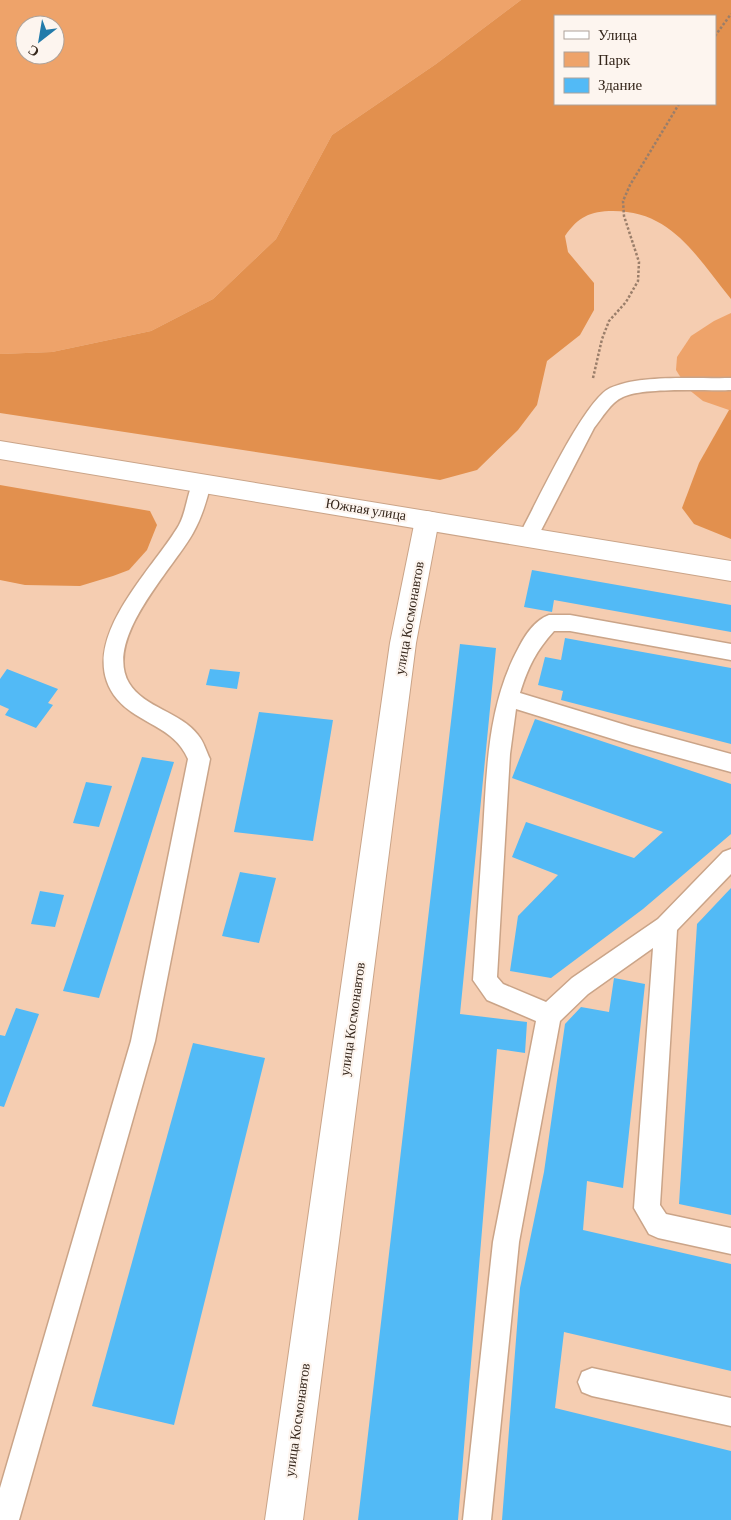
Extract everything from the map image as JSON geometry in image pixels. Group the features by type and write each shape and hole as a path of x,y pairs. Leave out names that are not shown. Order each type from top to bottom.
{"street":[{"name":"Южная улица","path":"0,450 731,571"},
{"name":"улица Космонавтов","path":"284,1520 403,644 427,520"}],"lane":[{"path":"528,537 587,425 600,407 614,393 638,386 731,384"},
{"path":"6,1520 143,1041 199,759 191,740 172,725 133,701 118,684 112,667 113,649 119,632 132,610 186,529 202,483"},
{"path":"549,1015 495,992 485,980 500,739 508,698 520,664 536,634 549,623 570,623 731,652"},
{"path":"508,698 632,736 731,763"},
{"path":"476,1520 506,1242 549,1015 580,986 666,926 731,859"},
{"path":"666,926 647,1208 658,1225 731,1241"},
{"path":"592,1382 731,1412"}],"path":[{"path":"716,35 731,14"},
{"path":"587,425 594,367 602,339 609,321 626,302 638,281 639,262 624,216 623,201 630,185 678,105"}],"green space":[{"path":"0,0 521,0 436,64 332,135 276,239 213,299 151,331 52,352 0,354"},
{"path":"731,313 731,410 729,410 703,401 688,389 676,370 677,357 691,336 714,321"}],"shaded area":[{"path":"521,0 731,0 731,299 695,253 668,228 652,219 634,213 613,211 598,212 585,216 565,236 568,252 594,283 594,310 580,335 547,361 537,405 518,430 477,470 440,480 0,413 0,354 52,352 151,331 213,299 276,239 332,135 436,64"},
{"path":"729,410 731,410 731,539 694,524 682,508 699,463"},
{"path":"0,485 150,511 157,525 147,550 129,570 113,576 80,586 25,585 0,580"}],"building":[{"path":"532,570 731,605 731,632 554,600 552,612 524,607"},
{"path":"565,638 731,668 731,744 561,700 563,691 538,685 545,657 561,660"},
{"path":"460,644 496,648 460,1014 527,1022 525,1053 497,1049 458,1520 358,1520"},
{"path":"7,669 58,689 48,703 53,705 36,728 5,715 9,709 0,705 0,679"},
{"path":"210,669 240,672 237,689 206,685"},
{"path":"259,712 333,720 313,841 234,832"},
{"path":"535,719 731,784 731,834 643,909 551,978 510,971 518,916 558,875 512,857 526,822 634,858 663,832 512,778"},
{"path":"142,757 174,762 99,998 63,991"},
{"path":"86,782 112,786 99,827 73,823"},
{"path":"240,872 276,878 259,943 222,936"},
{"path":"731,888 731,1215 679,1204 697,924"},
{"path":"40,891 64,895 55,927 31,924"},
{"path":"614,978 645,984 623,1188 587,1181 583,1230 731,1264 731,1371 564,1332 555,1408 731,1451 731,1520 502,1520 520,1288 544,1172 565,1024 581,1007 609,1012"},
{"path":"16,1008 39,1014 4,1107 0,1106 0,1035 5,1036"},
{"path":"193,1043 265,1058 174,1425 92,1406"}]}
